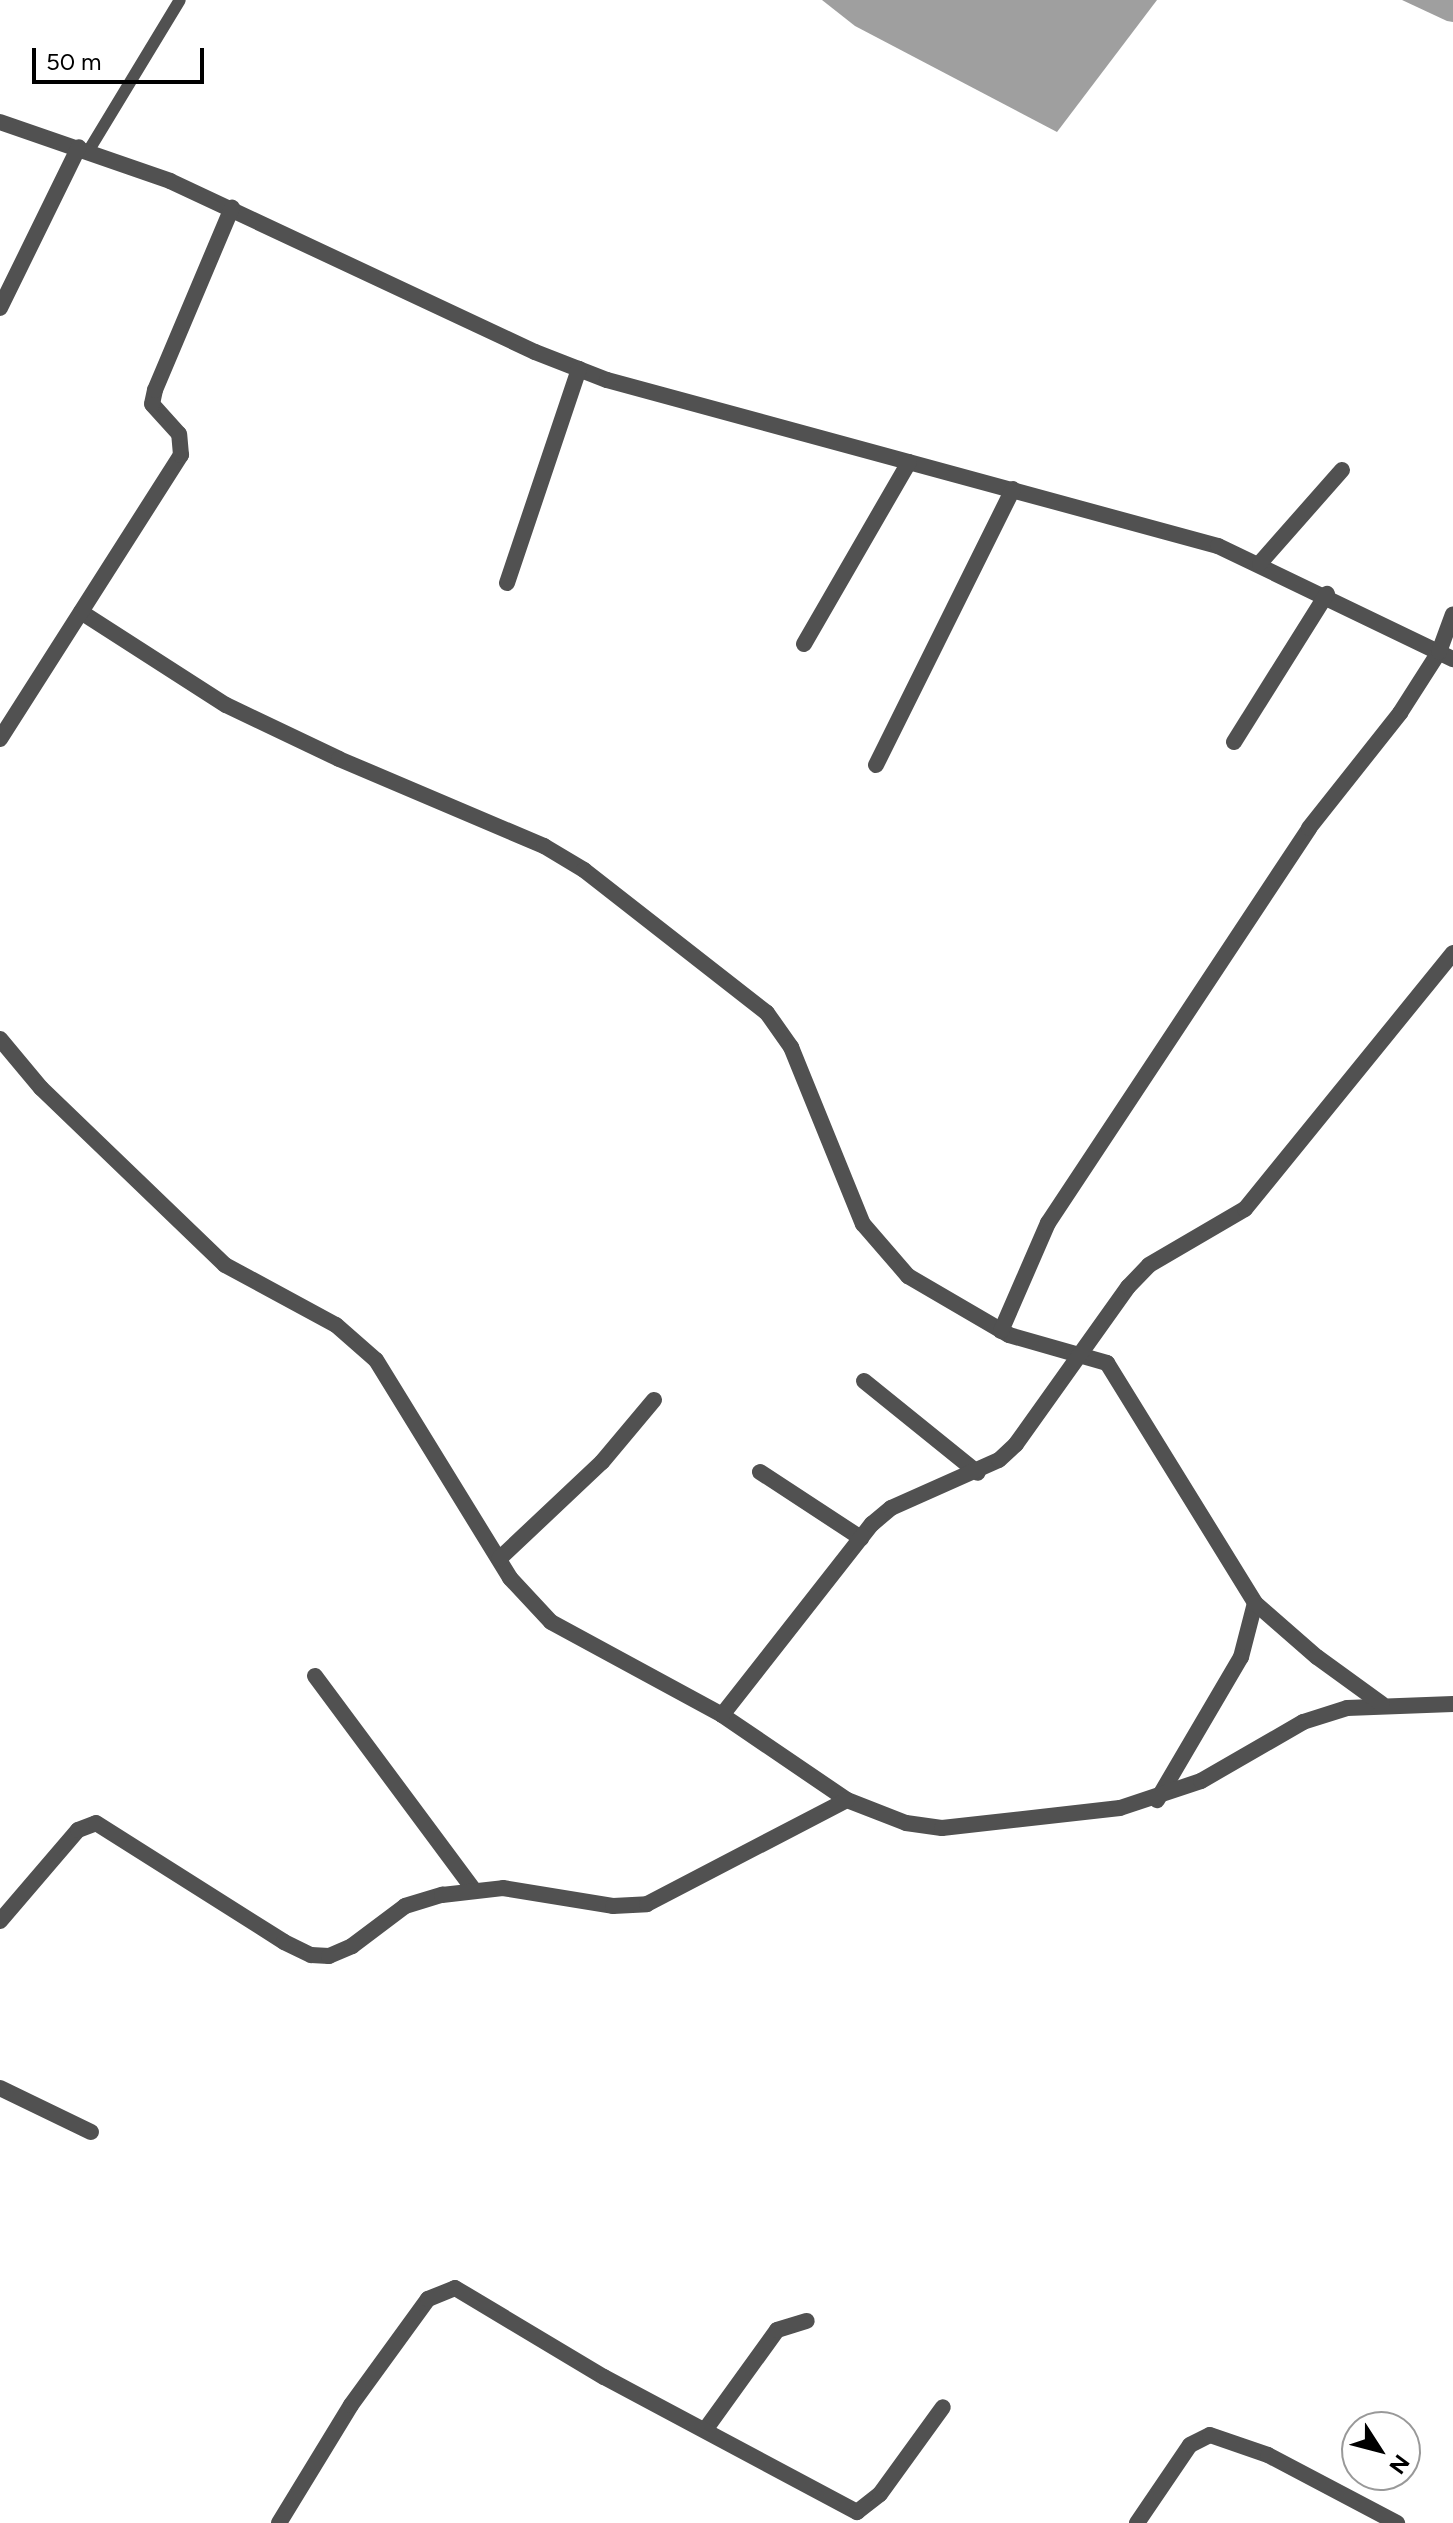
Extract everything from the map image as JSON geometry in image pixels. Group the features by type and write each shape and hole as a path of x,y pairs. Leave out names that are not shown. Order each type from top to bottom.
{"street":[{"path":"0,122 84,148 232,208 579,369 669,401 1149,524 1260,563 1446,655"},
{"path":"0,308 84,148"},
{"path":"0,739 181,455 179,434 152,404 155,390 232,208"},
{"path":"507,583 579,369"},
{"path":"804,644 909,462"},
{"path":"1260,563 1342,470"},
{"path":"876,765 1013,489"},
{"path":"1234,742 1327,594"},
{"path":"81,612 236,710 544,846 584,870 743,991 767,1013 791,1047 844,1183 881,1251 908,1276 1001,1331 1083,1352 1114,1372 1255,1603 1317,1657 1382,1704"},
{"path":"1001,1331 1048,1223 1309,828 1446,655 1453,614"},
{"path":"722,1715 861,1538 891,1508 978,1473 1016,1444 1149,1265 1245,1209 1452,957"},
{"path":"0,1039 41,1088 225,1265 336,1325 367,1350 392,1382 499,1559 532,1604 572,1637 722,1715 847,1800 906,1823 942,1828 1045,1819 1157,1800 1201,1781 1303,1722 1347,1708 1382,1704 1453,1704"},
{"path":"864,1381 978,1473"},
{"path":"499,1559 602,1462 654,1400"},
{"path":"760,1472 861,1538"},
{"path":"1157,1800 1241,1657 1255,1603"},
{"path":"315,1676 473,1889"},
{"path":"0,1921 78,1830 96,1823 311,1955 329,1956 352,1946 405,1906 473,1889 503,1888 613,1906 647,1904 847,1800"},
{"path":"0,2088 91,2132"},
{"path":"279,2523 351,2405 428,2299 455,2288 857,2512 880,2494 943,2407"},
{"path":"705,2430 777,2330 807,2321"},
{"path":"1137,2523 1190,2445 1210,2435 1268,2455 1397,2523"}],"lane":[{"path":"84,148 180,0"}],"shaded area":[{"path":"822,0 1157,0 1057,132 855,26"},
{"path":"1402,0 1453,0 1453,22 1447,21"}]}
